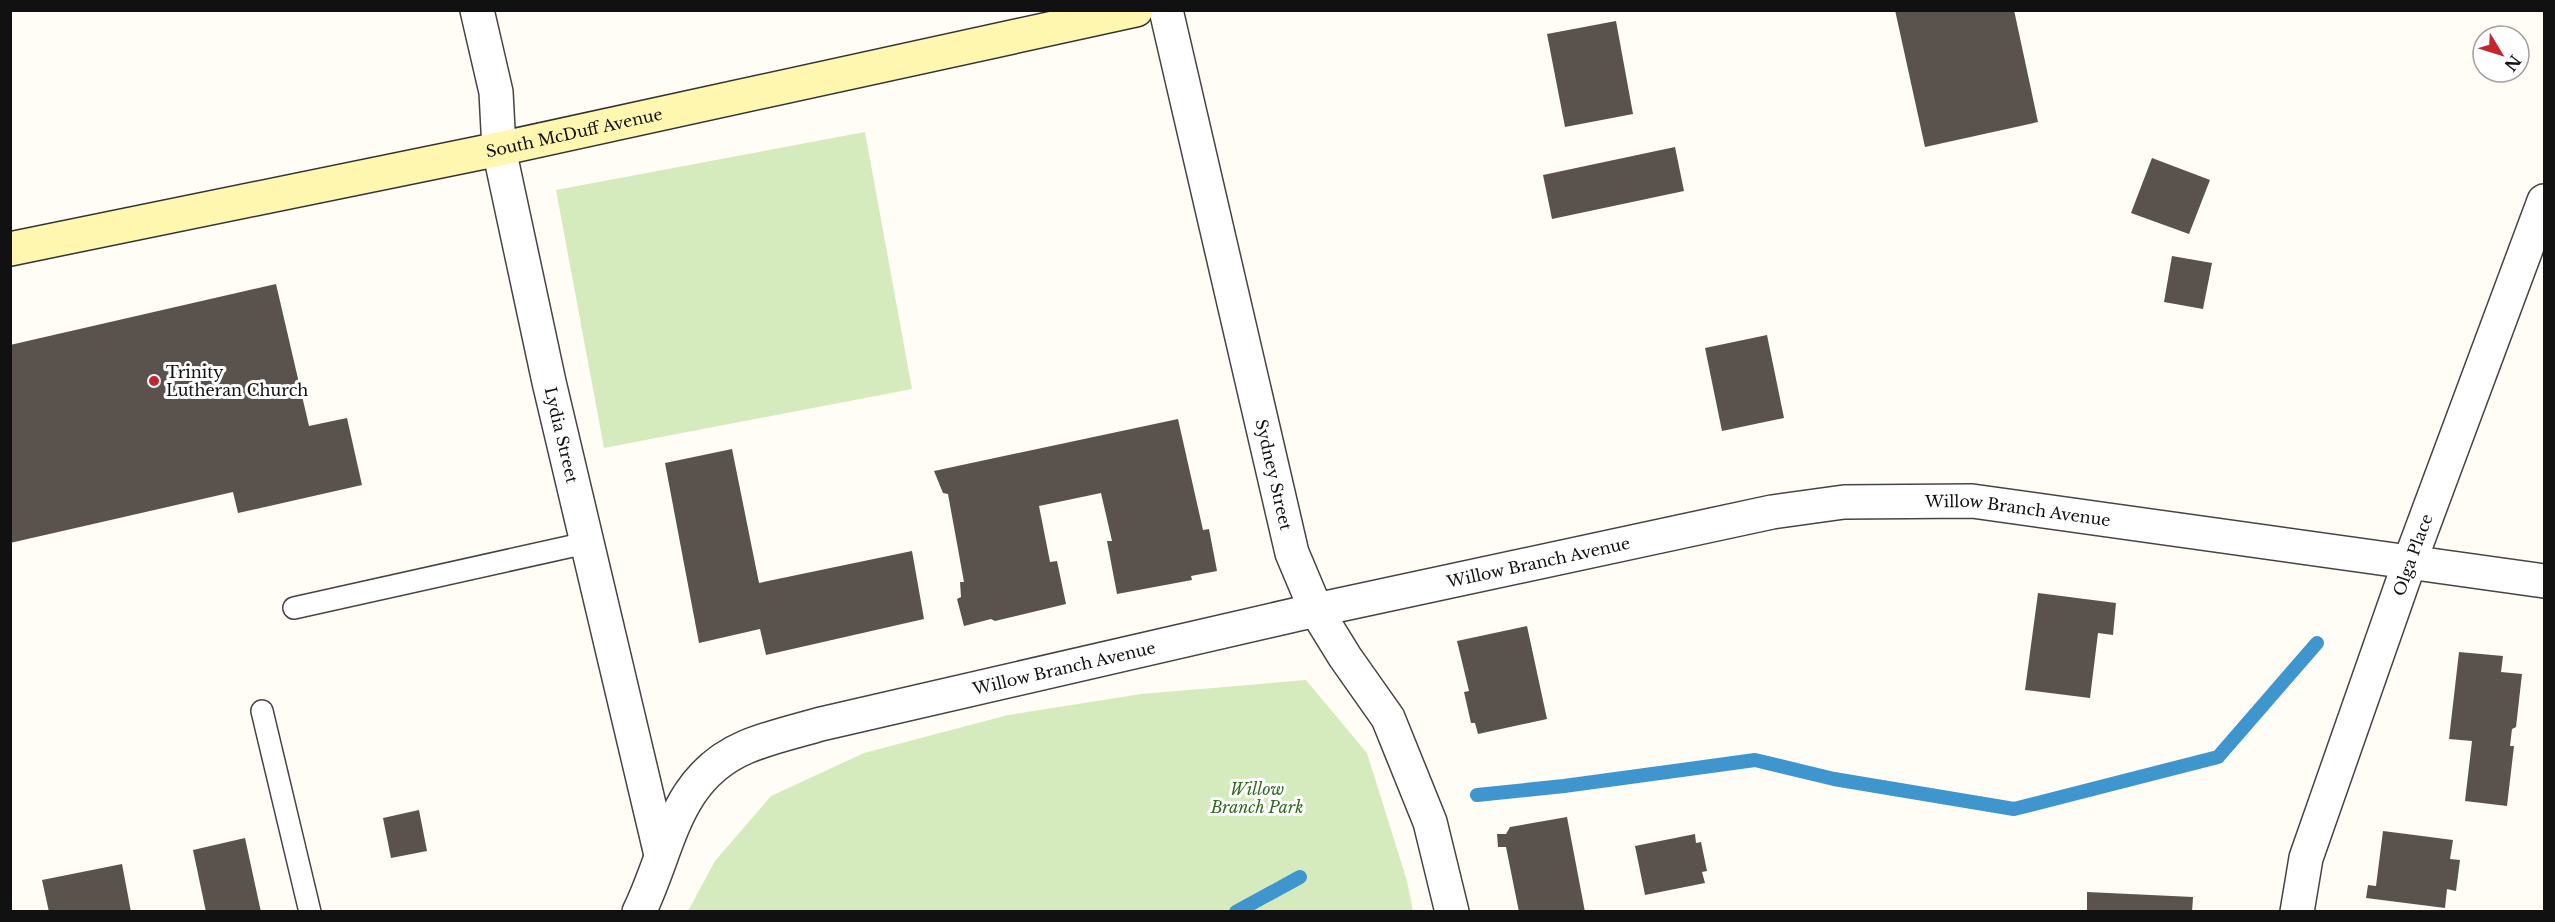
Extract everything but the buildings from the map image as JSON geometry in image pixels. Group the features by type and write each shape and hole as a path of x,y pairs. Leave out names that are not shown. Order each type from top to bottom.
{"main road":[{"name":"South McDuff Avenue","path":"10,249 500,149 1136,10"}],"street":[{"name":"Lydia Street","path":"477,10 496,92 500,149 586,543 661,855"},
{"name":"Sydney Street","path":"1166,10 1292,554 1316,610 1345,657 1388,718 1430,822 1452,912"},
{"name":"Olga Place","path":"2296,912 2306,858 2410,561 2544,201"},
{"name":"Willow Branch Avenue","path":"639,912 687,795 709,770 745,747 821,724 1316,610 1772,512 1844,502 1972,501 2544,581"}],"lane":[{"path":"294,608 586,543"},
{"path":"262,711 310,912"}],"green space":[{"path":"865,132 912,389 604,448 556,190"},
{"name":"Willow Branch Park","path":"1306,680 1367,753 1407,881 1413,911 688,911 715,861 771,796 864,753 1008,715 1141,694"}],"waterway":[{"path":"1477,795 1564,786 1755,760 1834,779 2014,809 2218,757 2317,643"},
{"path":"1236,912 1300,877"}],"place":[{"name":"Trinity Lutheran Church","path":"154,381"}]}
